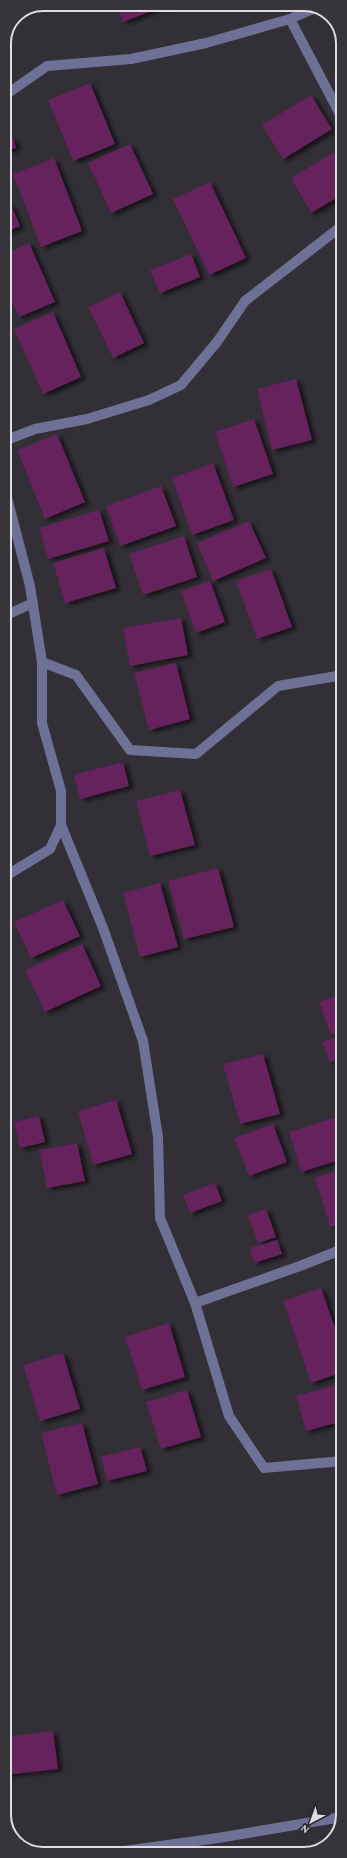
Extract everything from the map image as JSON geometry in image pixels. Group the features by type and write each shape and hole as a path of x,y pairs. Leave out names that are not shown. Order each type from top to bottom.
{"street":[{"path":"11,91 47,66 131,59 206,43 290,19 307,11"},
{"path":"290,19 336,107"},
{"path":"11,438 35,429 87,419 149,400 181,385 217,342 246,301 336,230"},
{"path":"11,512 33,603 42,662 42,723 61,791 61,825 103,928 143,1041 158,1137 160,1218 195,1303 229,1416 264,1468 336,1462"},
{"path":"11,613 33,603"},
{"path":"42,662 76,675 130,750 196,754 278,686 336,676"},
{"path":"11,873 50,849 61,825"},
{"path":"195,1303 336,1252"},
{"path":"153,1847 218,1838 335,1818"}],"building":[{"path":"119,11 152,11 123,22"},
{"path":"90,83 115,144 73,161 48,100"},
{"path":"311,95 332,129 283,159 262,125"},
{"path":"13,137 16,148 11,149 11,138"},
{"path":"130,144 153,194 111,213 88,163"},
{"path":"336,151 336,198 311,213 291,178"},
{"path":"54,158 82,231 41,247 13,174"},
{"path":"210,182 246,258 209,275 173,199"},
{"path":"11,205 20,226 11,230"},
{"path":"29,243 55,302 19,317 11,299 11,252"},
{"path":"191,254 200,277 160,293 150,270"},
{"path":"120,292 144,343 113,358 88,307"},
{"path":"53,312 81,377 43,394 14,329"},
{"path":"296,379 312,440 272,450 257,389"},
{"path":"254,419 273,474 233,487 215,432"},
{"path":"57,434 85,502 45,519 17,450"},
{"path":"213,463 234,520 192,535 172,478"},
{"path":"161,486 176,526 120,546 106,506"},
{"path":"99,510 109,541 48,559 39,528"},
{"path":"249,521 266,558 213,581 197,543"},
{"path":"184,536 197,577 143,595 129,554"},
{"path":"104,548 116,588 65,603 53,563"},
{"path":"271,569 292,627 257,639 236,581"},
{"path":"210,581 225,622 196,633 181,591"},
{"path":"181,618 188,655 130,666 123,628"},
{"path":"176,663 190,719 149,730 134,673"},
{"path":"123,762 129,786 80,799 74,775"},
{"path":"180,790 195,845 150,856 136,801"},
{"path":"218,868 234,927 184,939 168,881"},
{"path":"160,883 178,947 140,957 123,893"},
{"path":"63,900 80,936 31,958 14,922"},
{"path":"82,944 101,986 45,1012 25,970"},
{"path":"336,996 336,1033 331,1035 319,1002"},
{"path":"336,1037 336,1060 330,1062 322,1042"},
{"path":"263,1054 280,1114 240,1124 223,1064"},
{"path":"116,1100 132,1154 93,1165 78,1111"},
{"path":"39,1116 45,1142 20,1148 14,1122"},
{"path":"336,1117 336,1161 301,1172 289,1132"},
{"path":"273,1124 287,1162 249,1176 234,1138"},
{"path":"77,1143 85,1181 47,1188 39,1150"},
{"path":"336,1171 336,1225 330,1227 315,1178"},
{"path":"215,1183 222,1201 190,1213 183,1195"},
{"path":"266,1209 276,1237 258,1243 248,1215"},
{"path":"277,1240 282,1254 254,1263 250,1248"},
{"path":"321,1288 336,1331 336,1374 311,1383 283,1301"},
{"path":"169,1323 185,1377 142,1390 125,1337"},
{"path":"63,1353 80,1409 40,1421 23,1365"},
{"path":"336,1385 336,1423 306,1431 296,1396"},
{"path":"187,1390 201,1437 161,1449 146,1402"},
{"path":"82,1423 98,1484 57,1495 41,1433"},
{"path":"140,1447 147,1471 107,1481 101,1457"},
{"path":"53,1731 58,1769 11,1774 11,1736"}]}
